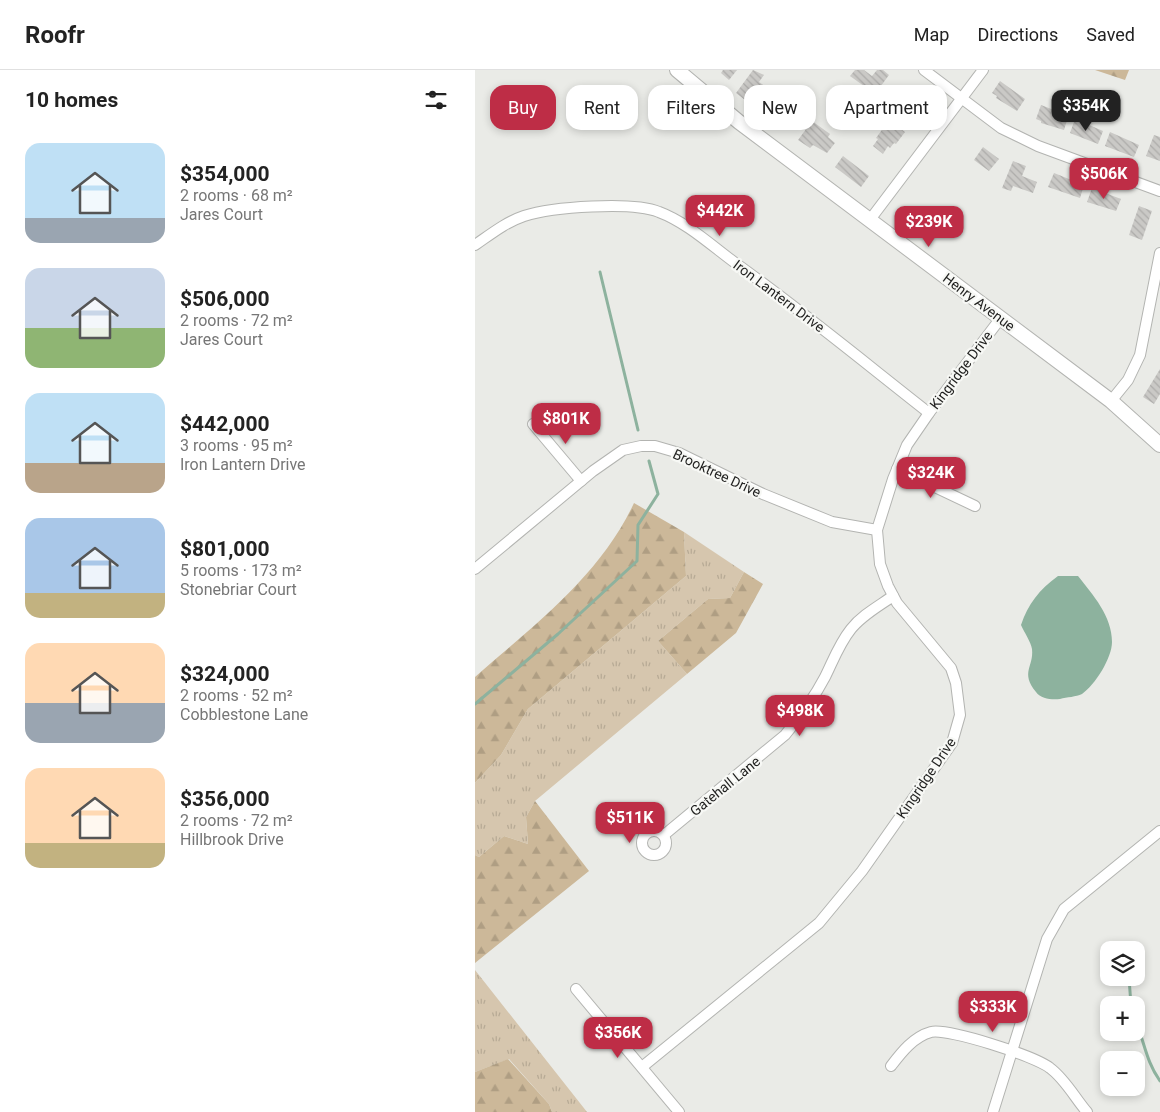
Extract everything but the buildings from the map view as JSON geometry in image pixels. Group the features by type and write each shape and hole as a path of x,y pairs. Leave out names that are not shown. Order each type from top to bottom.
{"street":[{"name":"Henry Avenue","path":"677,70 705,96 1111,401 1160,445"},
{"path":"924,70 1001,128 1037,146 1160,191"},
{"path":"869,221 983,70"},
{"name":"Iron Lantern Drive","path":"475,245 501,227 525,216 602,206 641,207 659,212 683,225 765,284 929,413"},
{"path":"1111,401 1128,380 1140,355 1160,253"},
{"name":"Kingridge Drive","path":"642,1067 819,923 862,871 952,743 960,715 956,683 951,668 893,596 880,564 877,530 907,445 1000,319"},
{"path":"533,424 581,481"},
{"name":"Brooktree Drive","path":"475,569 581,481 623,450 655,446 679,453 800,510 832,522 877,530"},
{"path":"897,469 975,506"},
{"name":"Gatehall Lane","path":"664,835 785,735 806,709 851,629 868,613 893,596"},
{"path":"993,1112 1047,939 1065,909 1160,831"},
{"path":"576,989 679,1112"},
{"path":"891,1066 904,1049 928,1033 938,1031 1012,1051 1041,1062 1049,1067 1087,1112"}],"green space":[{"path":"1095,70 1129,70 1125,80"},
{"path":"634,503 684,532 686,576 528,709 501,755 475,783 475,677 564,598 603,554 620,529"},
{"path":"684,532 744,572 730,598 708,599 658,641 687,674 535,801 526,817 528,844 504,836 479,857 475,855 475,783 501,755 528,709 686,576"},
{"path":"744,572 763,584 736,633 687,674 658,641 708,599 730,598"},
{"path":"535,801 589,871 475,963 475,855 479,857 504,836 528,844 526,817"},
{"path":"475,970 587,1112 552,1112 549,1104 509,1059 475,1072"},
{"path":"508,1059 549,1104 552,1112 475,1112 475,1072"}],"shaded area":[{"path":"1058,576 1078,576 1101,606 1109,623 1112,642 1106,663 1087,690 1077,696 1054,699 1041,696 1031,685 1028,674 1032,649 1021,625 1027,610 1035,598"}],"waterway":[{"path":"600,272 638,430"},
{"path":"475,704 558,634 637,561 638,525 658,494 649,461"},
{"path":"1130,986 1130,996"},
{"path":"1143,1041 1155,1074 1160,1081"}]}
